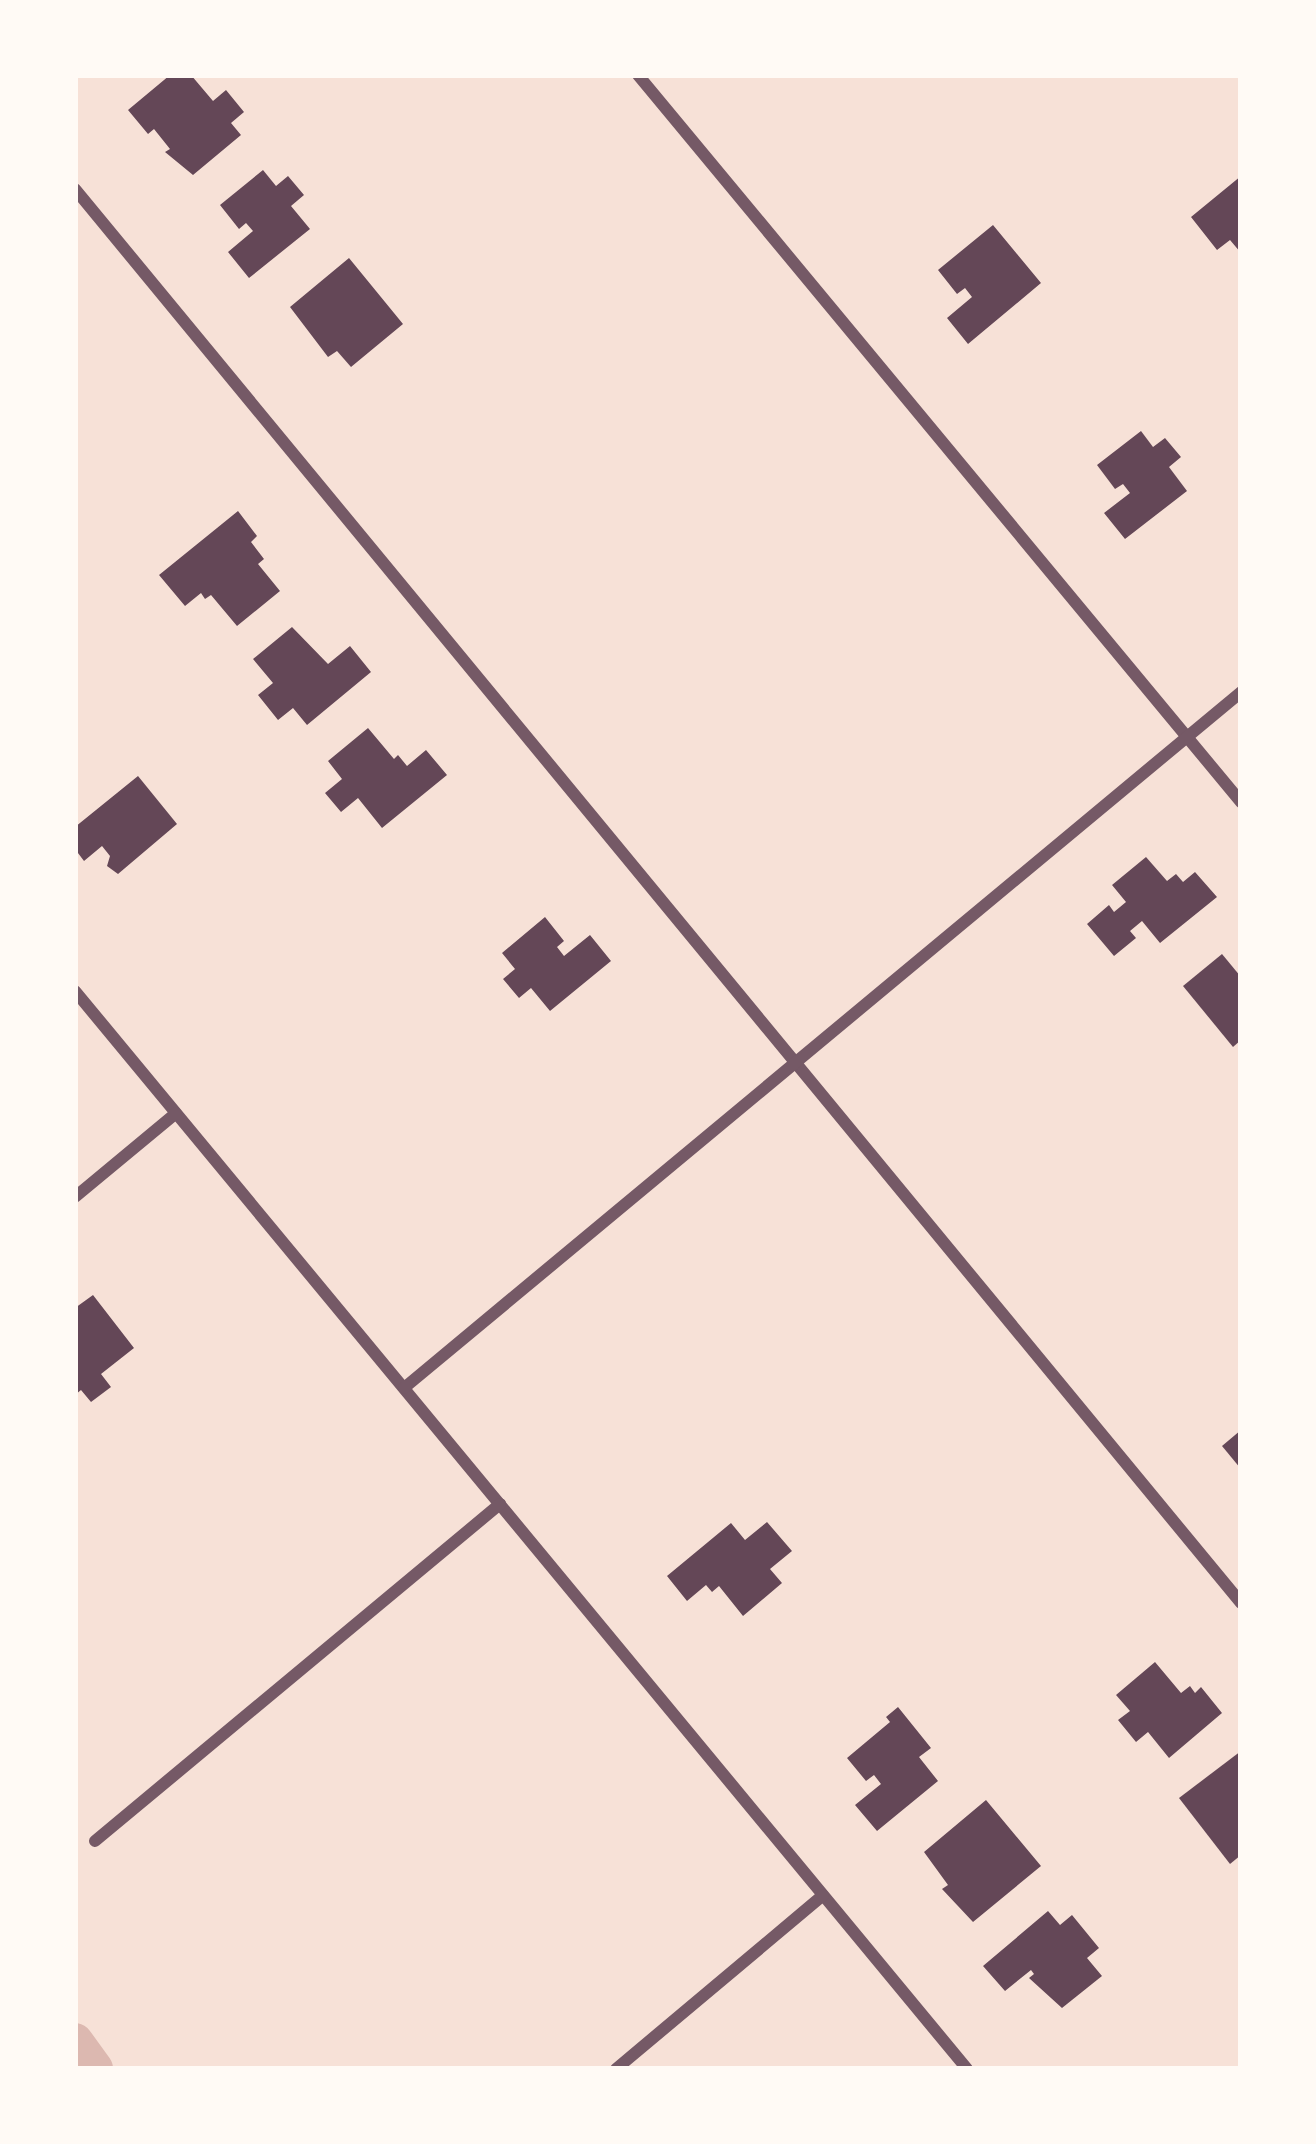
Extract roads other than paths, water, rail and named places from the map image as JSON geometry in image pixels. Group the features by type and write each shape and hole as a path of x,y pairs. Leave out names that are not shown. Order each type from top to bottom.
{"street":[{"path":"638,75 1241,802"},
{"path":"75,189 1241,1603"},
{"path":"404,1388 1241,692"},
{"path":"75,991 967,2069"},
{"path":"75,1197 176,1113"},
{"path":"95,1840 500,1504"},
{"path":"616,2069 823,1895"}],"waterway":[{"path":"75,2041 95,2069"}]}
